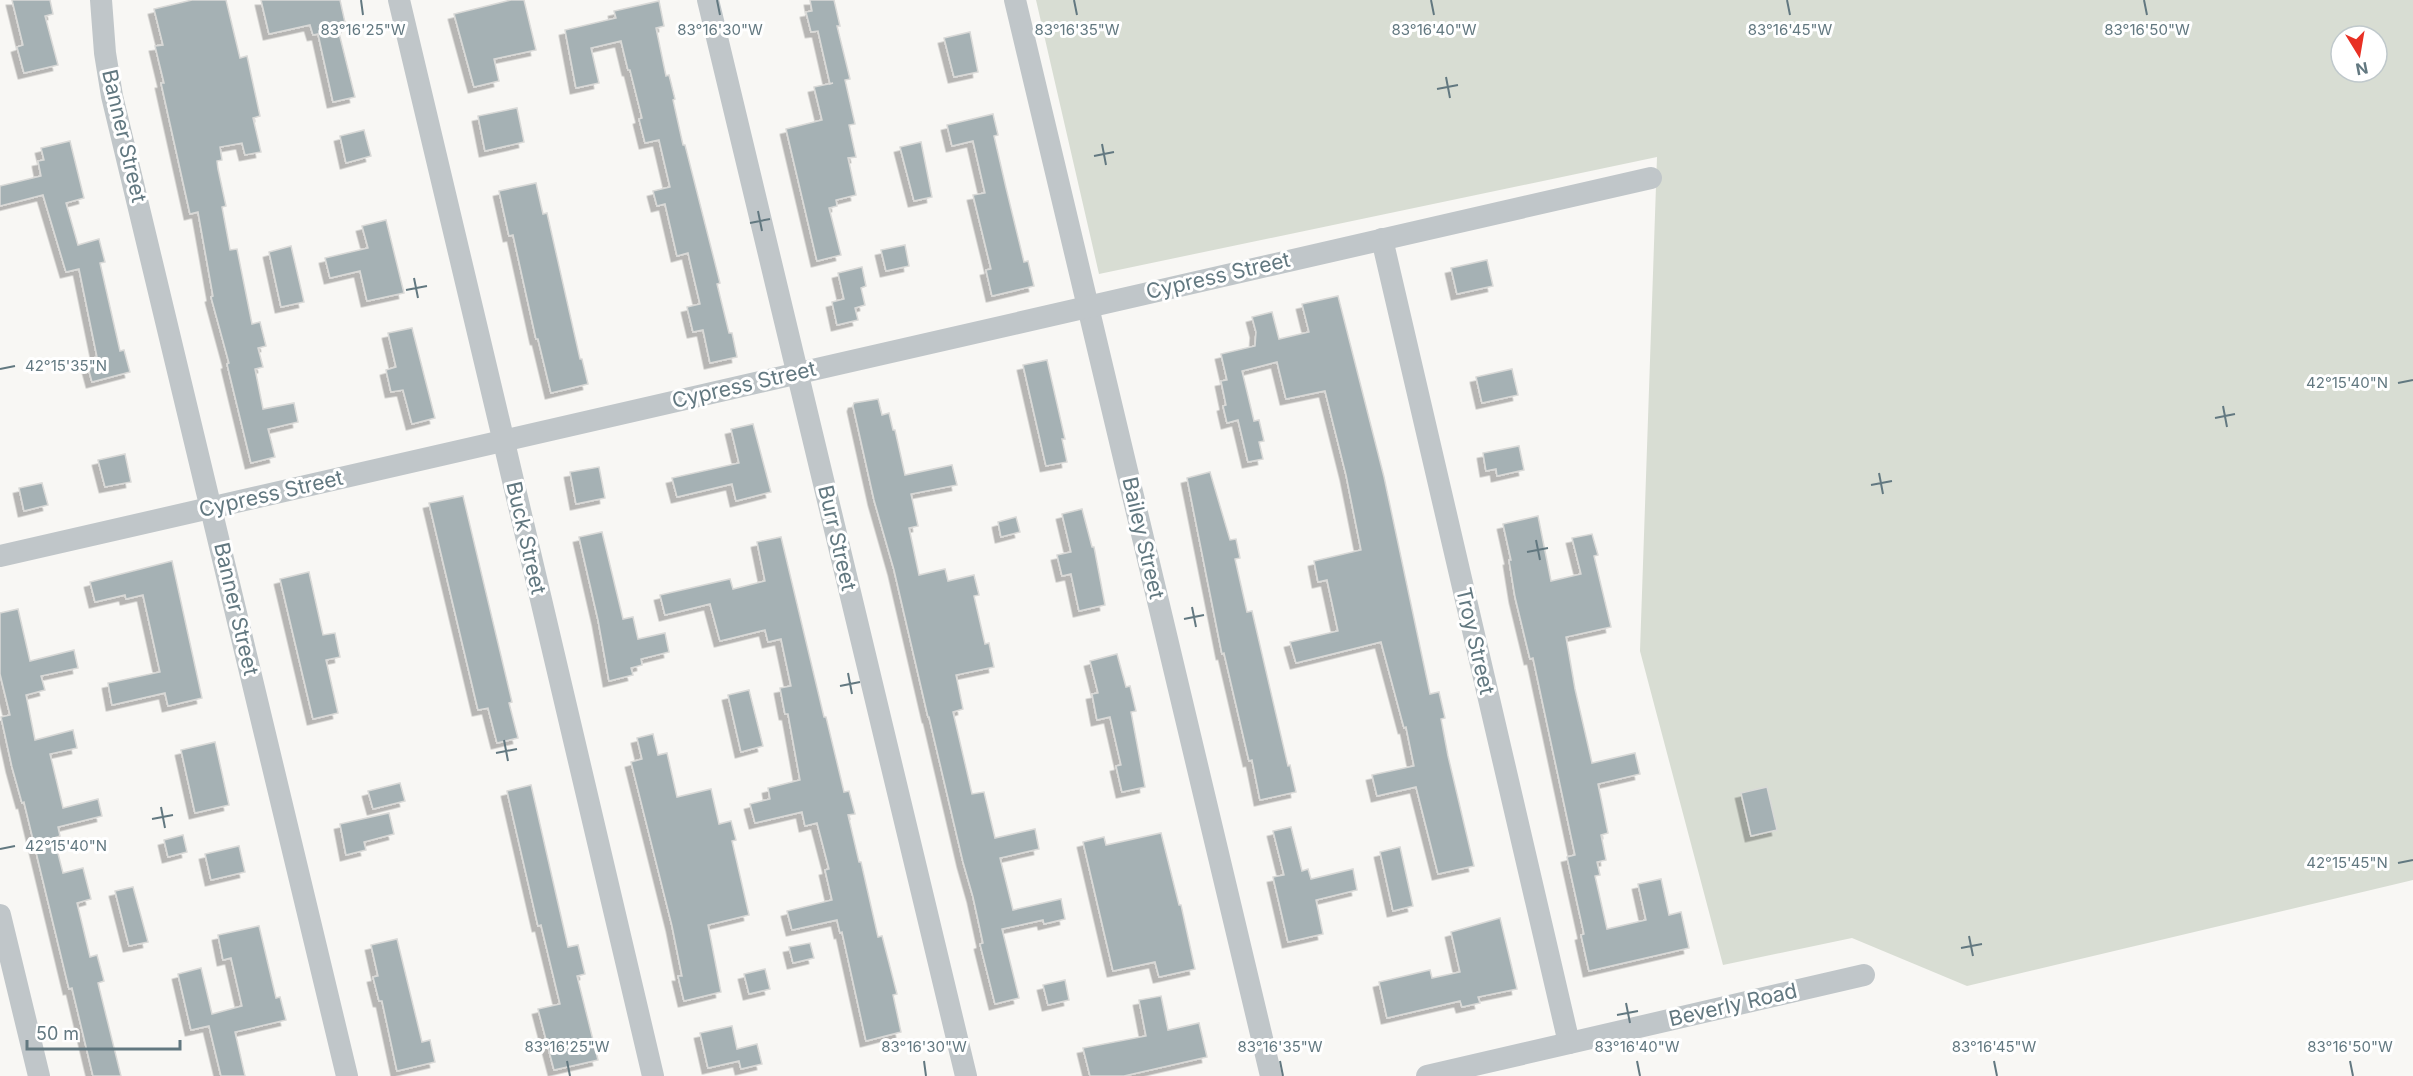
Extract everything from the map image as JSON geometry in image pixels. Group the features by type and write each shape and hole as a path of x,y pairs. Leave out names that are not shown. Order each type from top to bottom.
{"street":[{"name":"Banner Street","path":"101,0 105,53 112,96 347,1076"},
{"name":"Buck Street","path":"399,0 653,1076"},
{"name":"Burr Street","path":"708,0 966,1076"},
{"name":"Bailey Street","path":"1015,0 1271,1076"},
{"name":"Cypress Street","path":"0,556 1651,178"},
{"name":"Troy Street","path":"1382,239 1569,1043"},
{"path":"0,915 39,1076"},
{"name":"Beverly Road","path":"1427,1076 1863,975"}],"shaded area":[{"path":"1036,0 2413,0 2413,880 1967,986 1852,938 1723,965 1640,651 1657,157 1099,274"}],"building":[{"path":"12,0 50,0 53,14 45,16 58,65 24,73 17,47 23,45"},
{"path":"192,0 226,0 240,58 247,56 260,116 253,118 261,152 245,155 242,143 220,147 222,160 217,161 226,206 222,207 230,250 237,249 252,324 260,322 266,346 258,348 263,367 255,369 263,409 294,403 298,422 268,429 275,457 251,463 227,364 229,363 211,297 213,296 198,212 190,214 155,46 163,45 154,9"},
{"path":"261,0 340,0 346,27 338,29 355,97 333,102 318,34 313,35 310,25 269,34"},
{"path":"511,0 524,0 536,50 494,59 499,81 474,87 454,14"},
{"path":"810,0 834,0 840,26 837,26 850,79 845,80 855,124 849,125 856,157 848,158 856,195 836,200 837,206 829,208 841,255 817,261 786,129 822,120 814,87 830,84 818,31 811,32 806,12 812,11"},
{"path":"659,1 664,26 656,28 666,76 669,75 683,145 685,145 720,283 717,284 729,333 732,333 737,357 710,363 703,330 693,332 687,307 700,304 688,253 677,256 665,204 657,206 653,191 670,187 659,140 645,143 639,119 642,118 621,41 591,48 599,83 576,88 565,30 616,18 614,11"},
{"path":"970,32 978,72 954,77 944,38"},
{"path":"517,108 524,142 485,151 478,116"},
{"path":"993,114 998,135 994,136 1006,188 1024,262 1028,261 1034,286 992,296 986,270 991,269 973,195 985,193 973,141 952,146 947,125"},
{"path":"364,130 371,156 346,163 340,136"},
{"path":"70,141 84,198 66,203 78,245 99,239 105,262 100,263 120,351 124,350 130,372 92,382 86,360 97,357 79,269 66,272 43,195 0,206 0,186 41,176 38,161 44,160 41,148"},
{"path":"921,142 932,197 914,201 900,147"},
{"path":"536,183 543,214 547,213 580,359 582,359 588,384 551,393 538,339 536,339 513,235 509,236 499,191"},
{"path":"386,220 404,293 367,301 360,271 330,278 325,258 368,248 362,226"},
{"path":"905,245 909,266 886,271 881,250"},
{"path":"291,246 304,302 281,307 269,252"},
{"path":"1487,260 1493,286 1457,294 1451,268"},
{"path":"862,267 866,286 861,288 865,305 855,308 858,320 837,325 832,302 844,299 838,273"},
{"path":"1338,296 1384,477 1430,694 1439,692 1445,718 1441,719 1448,756 1474,866 1438,874 1416,787 1377,796 1372,775 1414,766 1406,727 1404,728 1381,642 1296,663 1290,642 1338,631 1327,580 1318,582 1314,561 1361,550 1346,475 1325,391 1286,399 1277,362 1242,371 1254,421 1259,420 1264,441 1259,442 1263,459 1248,462 1238,420 1227,423 1223,406 1226,405 1221,381 1227,380 1221,354 1255,346 1256,332 1252,317 1272,312 1279,339 1309,332 1302,304"},
{"path":"412,328 435,418 412,424 403,390 391,392 386,370 396,367 388,333"},
{"path":"1047,360 1065,439 1062,439 1067,462 1046,466 1023,365"},
{"path":"1512,369 1518,395 1482,403 1476,377"},
{"path":"878,399 882,415 889,413 905,475 952,465 957,485 911,494 918,526 909,528 919,575 945,569 948,581 974,575 979,595 974,596 985,644 989,643 994,667 956,675 963,709 953,712 972,794 984,792 995,838 1035,829 1039,849 1000,858 1013,910 1061,899 1065,919 1044,924 1043,920 1002,929 1019,998 995,1004 980,944 983,943 973,897 894,570 874,500 853,406 854,403"},
{"path":"753,424 771,492 736,501 732,484 677,497 672,478 739,463 731,429"},
{"path":"1519,446 1524,470 1497,476 1496,469 1486,471 1483,453"},
{"path":"125,454 131,482 105,487 98,460"},
{"path":"599,467 605,498 576,504 570,472"},
{"path":"1210,472 1230,540 1236,539 1240,558 1235,559 1247,612 1252,611 1296,792 1260,800 1252,760 1249,761 1224,653 1222,654 1187,478"},
{"path":"42,483 48,505 24,511 19,488"},
{"path":"463,496 512,702 509,703 518,738 497,743 488,708 478,710 429,503"},
{"path":"1082,509 1092,547 1094,547 1105,605 1079,611 1071,574 1062,576 1057,555 1071,552 1062,514"},
{"path":"1538,516 1551,581 1581,574 1572,538 1592,534 1598,555 1594,556 1611,627 1566,637 1575,689 1592,763 1635,753 1640,774 1598,784 1608,833 1601,835 1606,860 1597,862 1600,875 1595,876 1607,929 1646,920 1638,884 1661,879 1669,915 1681,912 1689,948 1589,971 1581,935 1584,934 1567,857 1575,855 1533,658 1530,659 1515,597 1509,560 1511,560 1503,524"},
{"path":"1016,517 1020,532 1001,537 998,522"},
{"path":"602,532 623,619 633,617 638,639 665,633 669,652 641,659 642,665 631,668 633,675 609,681 579,537"},
{"path":"781,537 844,792 849,791 855,814 848,815 878,937 882,936 897,994 893,995 901,1032 866,1041 842,932 840,933 837,920 792,930 787,911 832,900 825,870 829,869 817,823 805,826 802,812 755,823 750,804 770,799 768,788 800,780 788,714 785,714 780,688 791,686 781,639 768,642 765,630 720,641 710,604 665,615 660,595 730,579 733,589 765,581 757,542"},
{"path":"172,561 202,698 168,706 165,693 112,705 108,683 160,672 143,595 126,599 125,595 95,602 90,582"},
{"path":"309,572 323,635 335,633 340,657 326,660 338,713 313,719 280,579"},
{"path":"18,609 30,661 74,650 78,668 41,676 45,690 26,695 35,740 73,730 77,748 50,754 63,808 98,799 102,816 58,827 60,836 54,838 63,873 83,868 91,899 77,903 90,957 97,955 104,981 98,983 121,1076 93,1076 72,988 69,989 24,802 22,803 12,767 1,717 10,715 0,674 0,613"},
{"path":"1117,654 1126,687 1130,686 1136,711 1131,712 1145,787 1122,792 1116,766 1121,765 1110,717 1097,720 1092,694 1098,693 1090,661"},
{"path":"749,690 763,746 741,752 728,695"},
{"path":"653,734 658,755 667,753 677,797 711,789 719,824 731,821 736,840 732,841 749,915 708,925 721,992 684,1001 678,976 682,976 672,926 631,762 642,759 637,738"},
{"path":"215,742 229,805 195,813 181,750"},
{"path":"400,783 405,801 373,809 368,791"},
{"path":"531,785 568,947 578,945 585,974 577,976 598,1060 554,1070 538,1009 560,1004 541,925 538,926 507,791"},
{"path":"1767,787 1777,830 1751,836 1741,793"},
{"path":"389,813 394,834 364,842 366,850 346,855 340,824"},
{"path":"1291,827 1302,871 1308,869 1311,879 1353,869 1357,890 1316,900 1323,934 1288,942 1273,877 1284,875 1273,831"},
{"path":"1161,833 1179,905 1181,905 1195,969 1159,977 1155,962 1113,971 1083,842 1104,837 1106,845"},
{"path":"183,835 187,852 168,857 164,840"},
{"path":"239,846 245,872 211,880 205,854"},
{"path":"1400,847 1413,906 1393,911 1380,852"},
{"path":"133,887 148,942 129,946 115,891"},
{"path":"1500,918 1517,989 1478,997 1480,1003 1462,1007 1460,1001 1387,1018 1379,982 1430,970 1432,978 1460,972 1451,932"},
{"path":"259,926 276,998 280,997 286,1020 235,1032 245,1076 221,1076 209,1026 191,1030 178,974 201,968 212,1014 242,1006 231,958 223,960 218,935"},
{"path":"397,939 422,1042 430,1040 435,1062 397,1071 382,1001 379,1001 373,977 378,976 371,945"},
{"path":"810,943 814,958 793,963 789,947"},
{"path":"765,969 770,989 749,994 744,974"},
{"path":"1065,980 1069,1000 1048,1005 1043,985"},
{"path":"1161,996 1168,1030 1199,1023 1207,1057 1124,1076 1090,1076 1083,1048 1146,1036 1139,1000"},
{"path":"732,1026 737,1049 757,1044 762,1064 741,1069 739,1061 708,1068 700,1033"}]}
